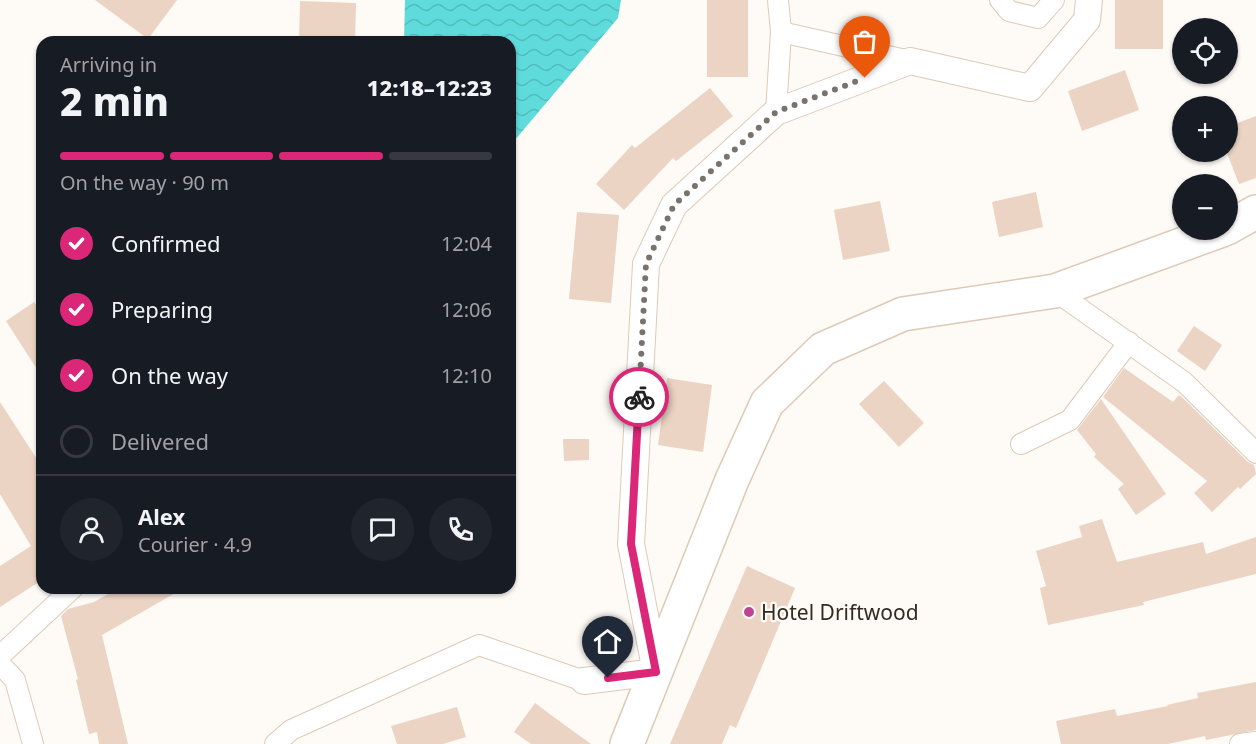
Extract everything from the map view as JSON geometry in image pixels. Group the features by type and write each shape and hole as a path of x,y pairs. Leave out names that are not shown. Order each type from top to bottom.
{"highway":[{"path":"1238,222 1256,212"},
{"path":"627,744 732,480 767,403 823,349 903,314 1056,291 1195,240"}],"street":[{"path":"776,112 780,32 778,0"},
{"path":"1000,0 1009,10 1038,18 1053,0"},
{"path":"780,32 1030,88 1087,20 1089,0"},
{"path":"275,744 291,730 479,645 584,681 656,672 631,544 646,264 674,205 776,112 910,61"},
{"path":"1056,291 1184,382 1256,453"},
{"path":"1021,444 1070,420 1129,342"},
{"path":"0,656 67,594"},
{"path":"0,664 15,680 33,744"},
{"path":"1240,744 1256,742"}],"water":[{"path":"405,0 621,0 618,18 516,139 516,36 404,36"}],"building":[{"path":"95,0 177,0 150,36 144,36"},
{"path":"707,0 748,0 748,77 707,77"},
{"path":"1115,0 1163,0 1163,49 1115,49"},
{"path":"300,1 356,3 355,36 299,36"},
{"path":"1125,70 1139,110 1082,131 1068,91"},
{"path":"710,88 733,116 676,161 673,158 624,210 596,184 632,145 635,148"},
{"path":"1256,116 1256,178 1239,184 1238,174 1235,174 1230,162 1238,162 1238,123"},
{"path":"1036,192 1043,227 999,237 992,202"},
{"path":"880,201 890,251 843,260 834,210"},
{"path":"577,212 619,215 611,303 569,299"},
{"path":"34,302 36,305 36,368 6,321"},
{"path":"1194,326 1222,345 1205,371 1177,351"},
{"path":"1124,368 1173,402 1179,395 1184,399 1248,462 1254,465 1256,474 1240,489 1238,487 1212,512 1194,493 1207,481 1103,397"},
{"path":"667,378 712,385 703,452 658,445"},
{"path":"884,381 924,423 899,447 859,404"},
{"path":"1101,399 1166,494 1136,515 1118,489 1124,484 1094,457 1096,454 1077,430"},
{"path":"0,402 36,458 36,584 0,607 0,566 31,546 0,494"},
{"path":"563,439 589,439 589,460 564,461"},
{"path":"1102,519 1117,562 1203,542 1206,554 1256,537 1256,574 1143,602 1144,605 1048,625 1040,588 1046,586 1036,551 1082,537 1079,526"},
{"path":"747,566 795,588 736,728 730,725 722,744 670,744"},
{"path":"108,594 174,594 102,635 128,744 99,744 97,732 89,734 76,680 78,679 61,616 68,609 94,602"},
{"path":"1256,682 1256,730 1206,740 1205,736 1168,744 1061,744 1056,721 1115,709 1117,716 1198,698 1197,693"},
{"path":"535,703 591,744 531,744 514,732"},
{"path":"457,707 466,737 443,744 397,744 391,726"}],"way so far":[{"path":"639,397 646,264 674,205 776,112 865,78"}],"place":[{"name":"Hotel Driftwood","path":"749,612"}],"route":[{"path":"608,678 656,672 631,544 639,397"}]}
